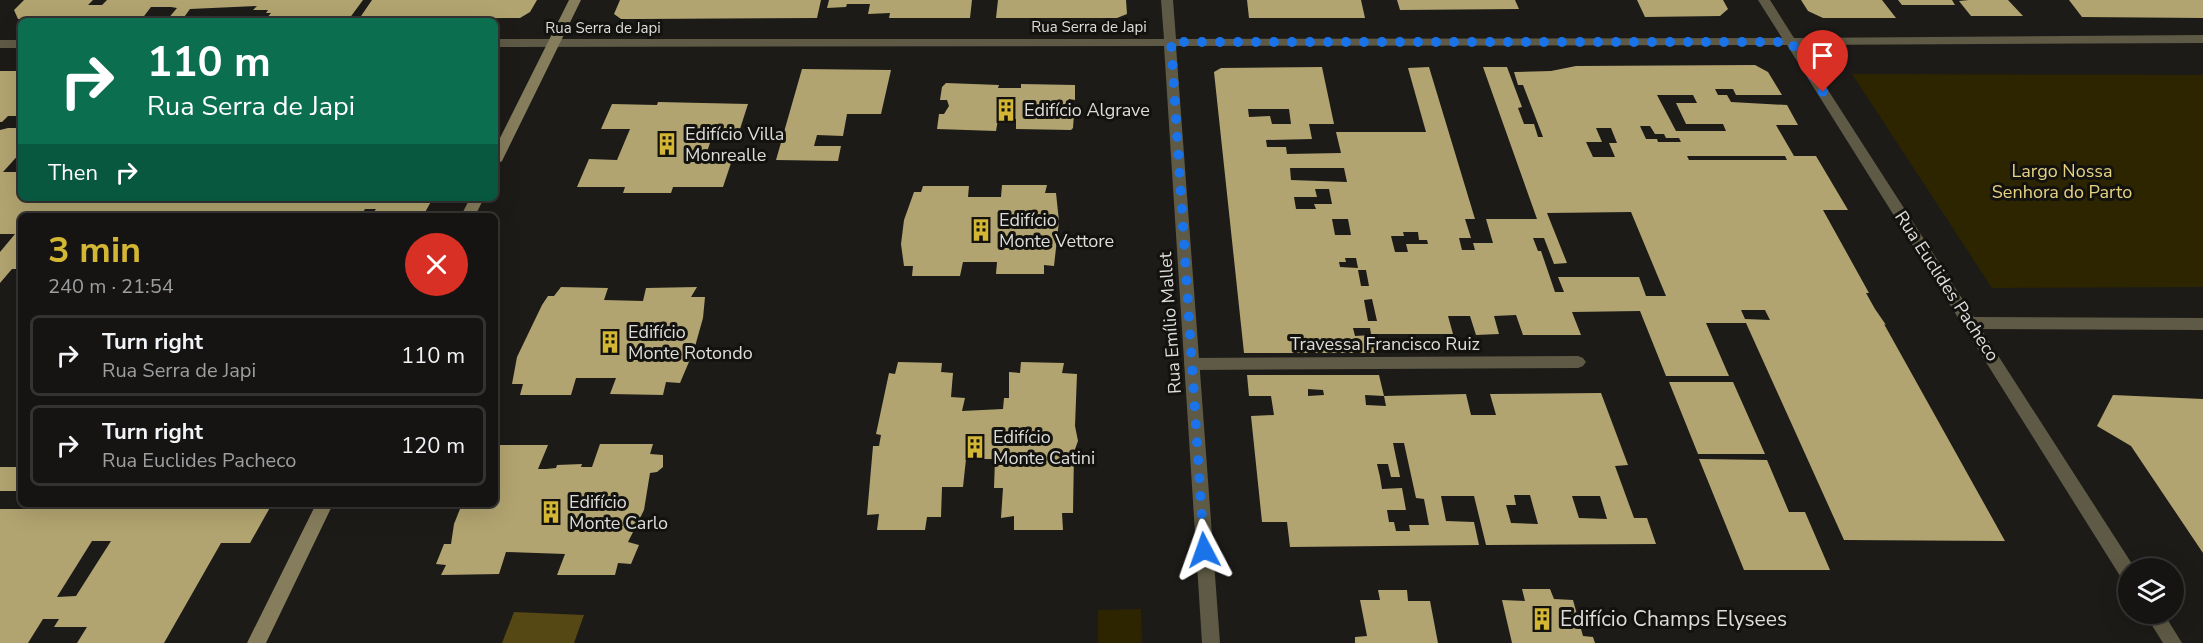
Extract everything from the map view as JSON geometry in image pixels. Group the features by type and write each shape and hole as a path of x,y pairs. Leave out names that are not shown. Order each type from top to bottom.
{"street":[{"path":"498,155 575,0"},
{"name":"Rua Emílio Mallet","path":"1167,0 1211,643"},
{"name":"Rua Euclides Pacheco","path":"1764,0 2119,558"},
{"path":"1791,42 2203,39"},
{"name":"Rua Serra de Japi","path":"498,43 1791,42"},
{"path":"0,44 18,44"},
{"path":"1971,323 2203,324"},
{"name":"Travessa Francisco Ruiz","path":"1192,364 1578,362"},
{"path":"256,643 324,507"},
{"path":"2161,624 2173,643"}],"green space":[{"name":"Largo Nossa Senhora do Parto","path":"1852,74 2203,75 2203,287 1992,288"},
{"path":"1141,609 1142,643 1098,643 1098,610"}],"shaded area":[{"path":"514,612 584,615 574,643 502,643"}],"building":[{"path":"24,0 93,0 88,5 102,5 107,0 363,0 350,18 267,18 271,13 266,13 268,10 253,10 257,6 190,9 183,18 169,18 177,8 171,7 151,7 143,18 18,19 14,10"},
{"path":"372,0 537,0 530,12 520,18 360,18"},
{"path":"620,0 821,0 817,18 621,19 614,14"},
{"path":"829,0 972,0 970,18 889,18 890,13 868,14 870,4 847,4 846,7 827,8"},
{"path":"998,0 1126,0 1127,14 1117,18 996,18"},
{"path":"1247,0 1361,0 1365,18 1249,18"},
{"path":"1397,0 1515,0 1519,9 1400,10"},
{"path":"1637,0 1723,0 1728,9 1720,16 1645,17"},
{"path":"1801,0 1882,0 1896,18 1823,18 1808,11"},
{"path":"1898,0 1952,0 1955,5 1902,5"},
{"path":"2008,0 2023,16 1971,16 1959,1"},
{"path":"2069,0 2203,0 2203,18 2082,17"},
{"path":"1755,65 1768,72 1782,95 1736,95 1733,89 1715,89 1718,95 1727,95 1731,102 1787,105 1798,125 1776,125 1794,156 1816,156 1848,210 1823,210 1869,293 1866,293 1886,325 1884,324 2005,541 1844,540 1746,323 1706,323 1729,376 1666,376 1640,311 1572,312 1581,335 1523,335 1516,315 1494,316 1499,334 1476,335 1470,316 1448,316 1453,334 1371,334 1370,328 1353,328 1355,336 1372,335 1375,353 1244,353 1214,72 1221,68 1322,67 1334,124 1309,124 1312,139 1266,140 1267,147 1286,147 1287,154 1341,153 1336,132 1426,132 1408,68 1429,67 1475,219 1465,219 1471,238 1459,238 1462,250 1475,250 1473,243 1493,243 1486,219 1537,219 1483,67 1507,67 1522,107 1518,108 1524,124 1534,124 1538,137 1543,137 1523,85 1518,85 1514,72 1551,71 1576,66","holes":["1657,95 1693,95 1697,103 1676,103 1686,124 1723,124 1726,131 1676,131","1248,109 1289,109 1291,124 1272,124 1270,116 1249,117","1640,126 1650,126 1655,134 1664,134 1666,138 1679,138 1681,142 1658,142 1657,139 1646,139","1596,128 1611,128 1617,143 1609,143 1615,157 1593,157 1586,142 1602,142","1687,156 1785,156 1787,160 1689,160","1290,168 1344,168 1347,182 1291,180","1315,189 1329,189 1332,204 1314,204 1316,209 1296,209 1294,197 1317,197","1631,212 1666,296 1646,296 1639,277 1558,277 1564,292 1555,292 1541,251 1538,251 1533,238 1544,238 1554,264 1567,263 1547,213","1332,219 1348,219 1351,235 1335,235","1403,232 1418,232 1419,240 1427,240 1428,244 1406,244 1408,252 1395,252 1391,236 1404,236","1345,258 1356,258 1358,268 1340,267 1339,262 1346,262","1358,270 1366,270 1369,286 1361,286","1372,299 1377,321 1368,321 1364,300","1741,310 1765,310 1770,320 1745,319"]},
{"path":"802,69 891,70 881,114 847,114 843,136 817,135 814,146 841,146 838,161 776,160"},
{"path":"0,71 18,71 18,116 8,116 0,122"},
{"name":"Edifício Algrave","path":"946,83 999,85 998,88 1021,88 1021,84 1075,85 1075,100 1069,99 1064,106 1069,114 1074,114 1073,128 1071,130 1016,129 1016,119 998,119 996,131 937,129 939,114 944,114 949,106 947,100 940,100 942,87"},
{"name":"Edifício Villa Monrealle","path":"658,102 748,104 740,129 715,129 704,160 732,160 723,187 673,187 671,193 623,193 625,187 577,187 589,159 617,160 630,129 601,129 612,104 657,105"},
{"path":"18,128 18,155 3,172 18,172 18,201 431,201 425,213 373,213 376,209 365,209 363,213 18,213 18,269 12,269 0,283 0,252 15,234 0,234 0,130"},
{"name":"Edifício Monte Vettore","path":"1002,185 1047,185 1045,193 1056,193 1059,221 1054,266 1044,265 1044,274 996,274 997,262 963,262 960,276 912,276 913,266 904,266 901,244 904,220 914,192 921,192 923,186 969,186 968,197 1001,197"},
{"name":"Edifício Monte Rotondo","path":"561,287 608,288 604,300 643,301 646,288 697,287 691,297 705,297 703,318 694,350 680,383 666,382 663,395 610,394 616,378 576,378 571,395 520,395 523,384 512,384 517,357 542,305 548,296 554,296"},
{"name":"Edifício Monte Catini","path":"898,362 942,363 941,372 953,373 951,397 965,398 962,411 1003,409 1004,398 1009,398 1009,372 1020,373 1021,362 1064,363 1062,373 1077,374 1075,426 1078,441 1074,452 1073,513 1062,513 1063,530 1014,530 1014,516 1001,518 1003,488 994,488 995,459 966,459 963,487 942,487 941,517 927,517 925,530 877,530 879,514 867,515 873,446 879,446 881,435 876,434 889,373 895,374"},
{"path":"1247,375 1379,375 1384,396 1466,394 1471,415 1496,415 1490,394 1601,393 1628,465 1615,466 1634,518 1647,518 1656,544 1486,545 1474,496 1441,496 1446,521 1474,522 1479,545 1290,547 1287,522 1262,522 1251,416 1274,415 1271,396 1249,396","holes":["1308,389 1323,390 1324,395 1308,396","1365,395 1384,396 1386,406 1366,405","1393,443 1404,443 1416,498 1424,499 1429,525 1409,525 1410,531 1396,531 1394,522 1389,522 1387,510 1406,510 1402,488 1382,489 1377,464 1388,464 1391,477 1400,477","1514,495 1530,495 1538,524 1511,523 1506,505 1516,505","1572,496 1600,496 1607,519 1579,518"]},
{"path":"1669,382 1733,382 1765,454 1698,454"},
{"path":"2113,395 2203,399 2203,553 2131,446 2097,426"},
{"name":"Edifício Monte Carlo","path":"600,444 653,444 650,454 663,455 663,467 657,472 650,473 644,510 628,542 639,545 631,564 618,563 615,575 557,575 565,554 506,552 499,574 441,575 446,565 436,564 444,544 451,544 454,524 461,507 498,507 498,445 548,445 538,469 556,468 557,465 582,464 581,467 592,467"},
{"path":"1699,459 1767,460 1789,512 1805,512 1830,570 1744,570"},
{"path":"0,467 18,467 18,491 0,491"},
{"path":"270,507 250,543 221,543 164,643 77,643 87,627 54,627 59,619 43,619 28,643 0,643 0,509","holes":["92,541 111,541 76,596 57,597"]},
{"name":"Edifício Champs Elysees","path":"1522,589 1550,589 1554,599 1573,600 1583,636 1593,637 1595,643 1512,643 1502,600 1525,601"},
{"path":"1378,590 1407,590 1408,601 1430,601 1438,643 1355,643 1355,637 1367,636 1360,600 1380,600"}],"place":[{"name":"Edifício Algrave","path":"1006,110"},
{"name":"Edifício Villa Monrealle","path":"667,144"},
{"name":"Edifício Monte Vettore","path":"981,230"},
{"name":"Edifício Monte Rotondo","path":"610,342"},
{"name":"Edifício Monte Catini","path":"975,447"},
{"name":"Edifício Monte Carlo","path":"551,512"},
{"name":"Edifício Champs Elysees","path":"1542,619"}],"route":[{"path":"1204,550 1171,42 1791,42 1823,92"}]}
